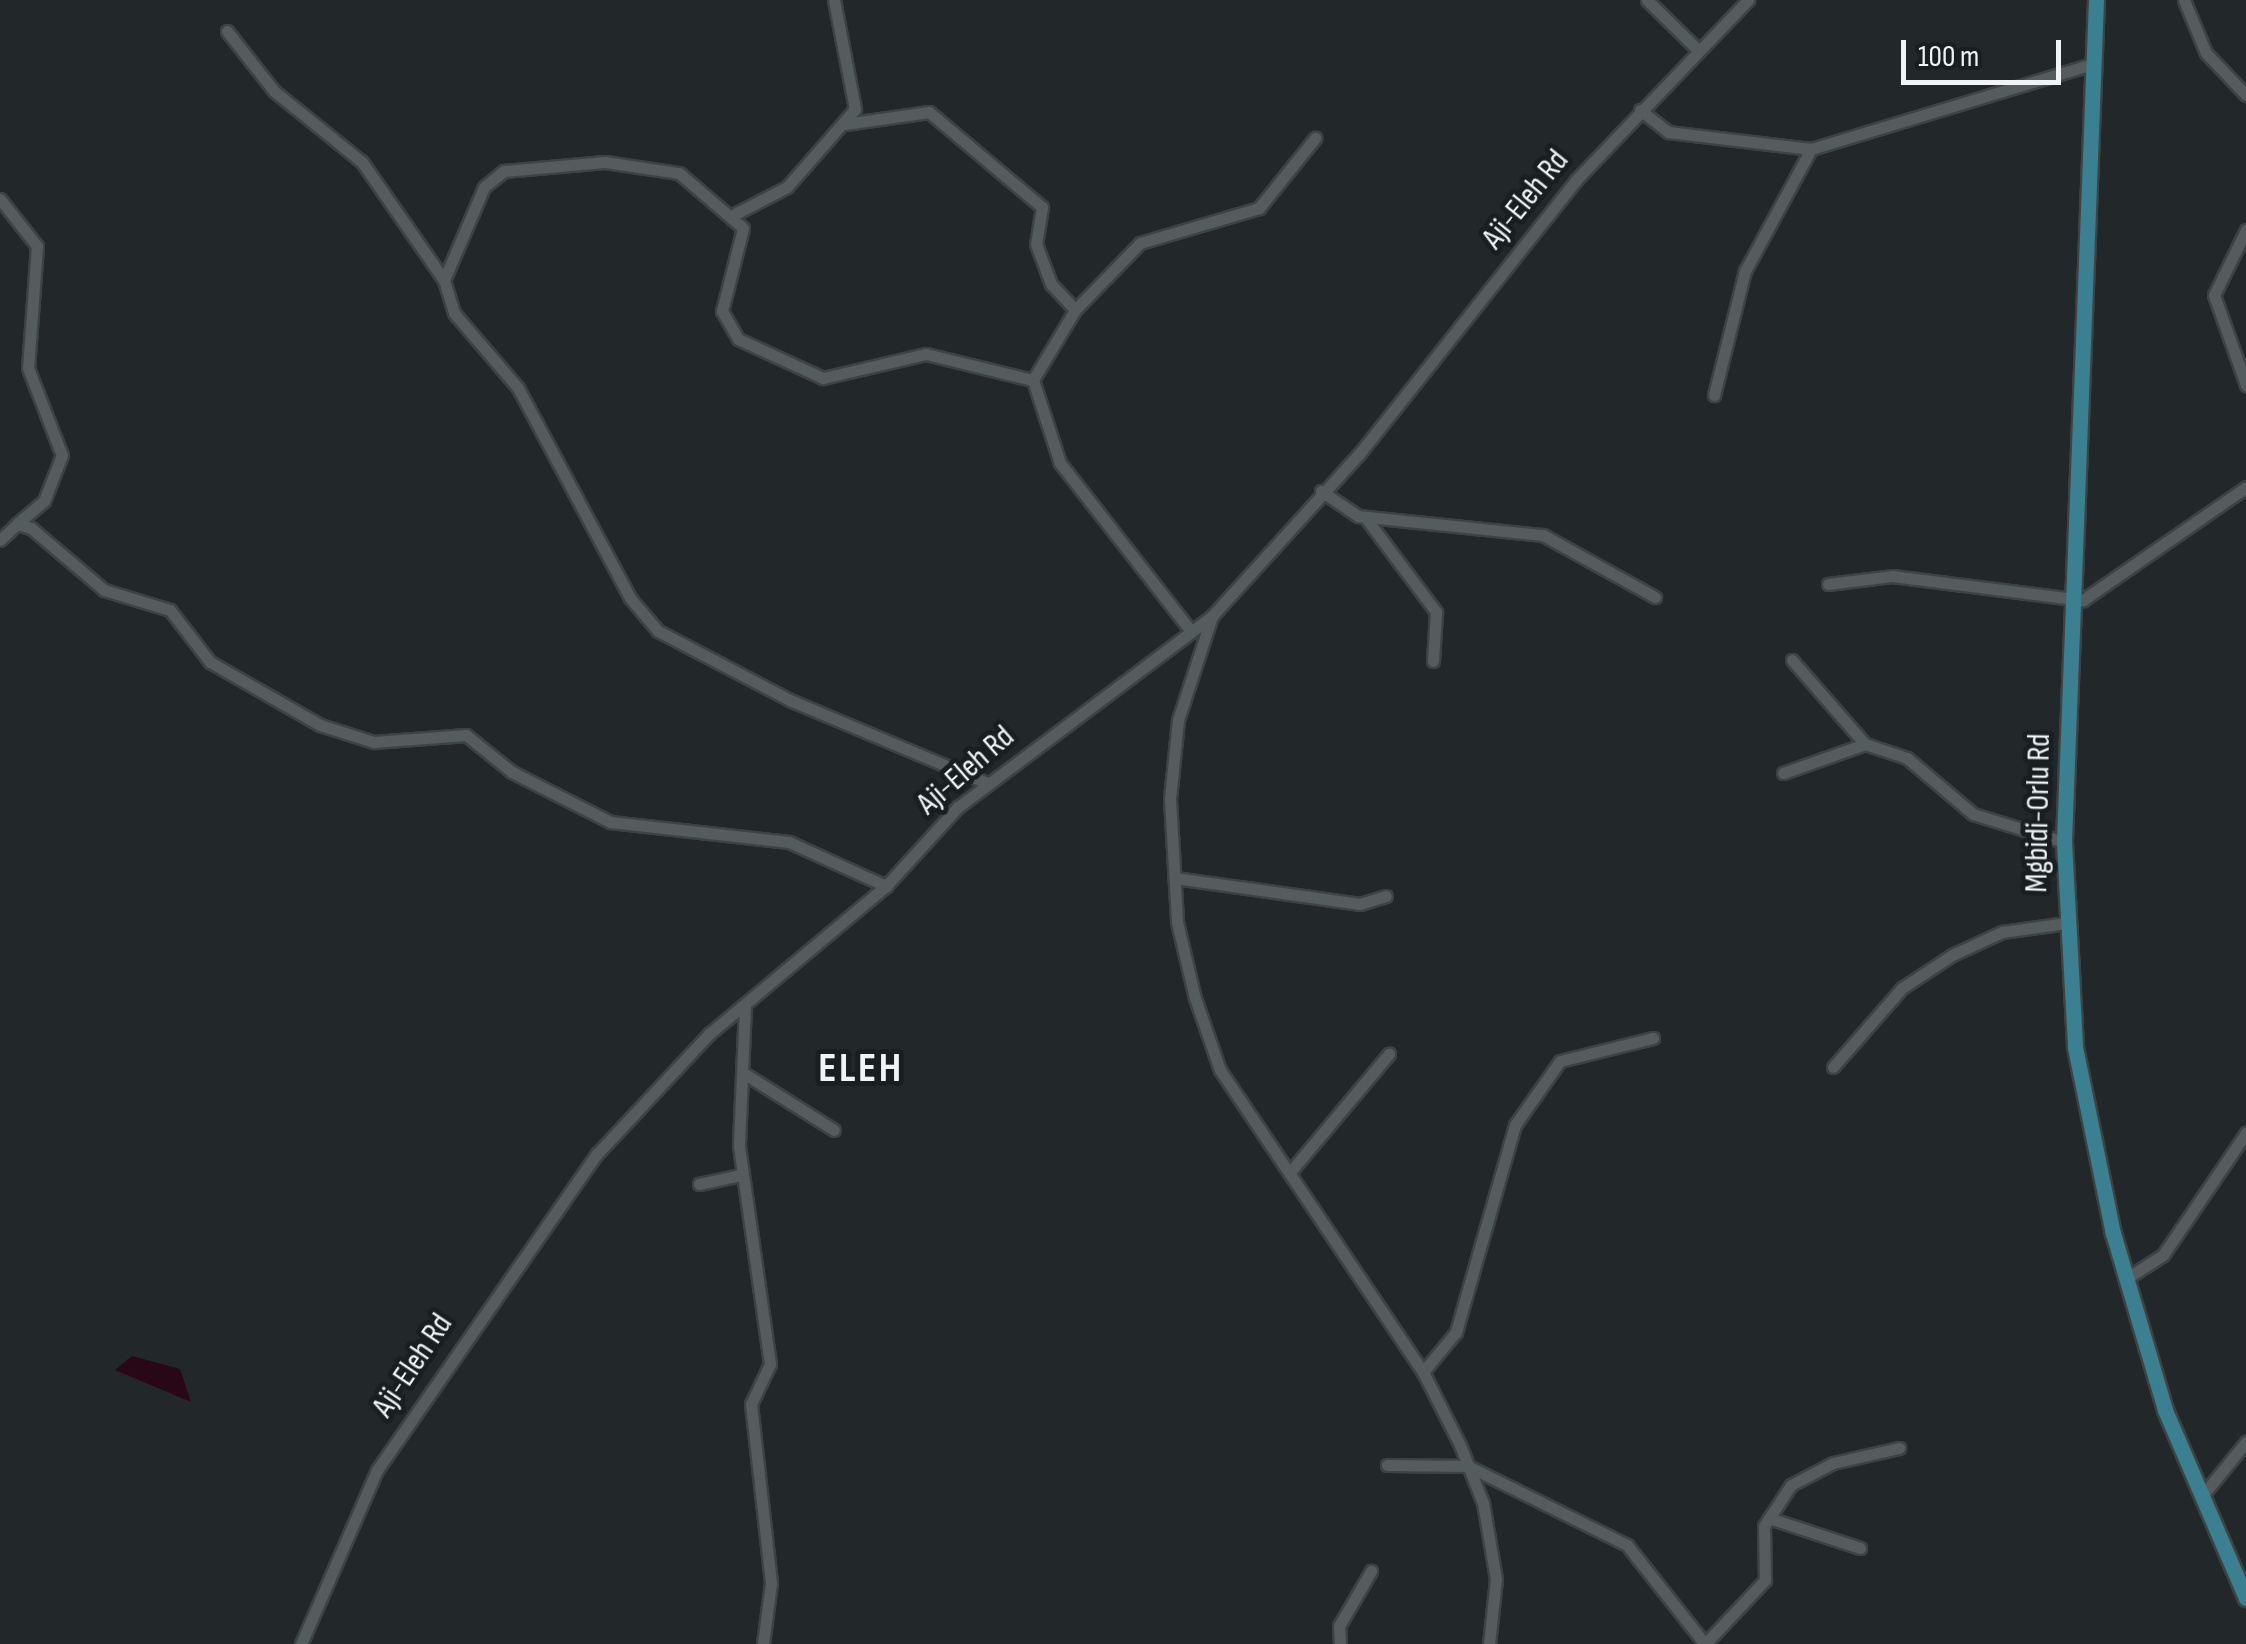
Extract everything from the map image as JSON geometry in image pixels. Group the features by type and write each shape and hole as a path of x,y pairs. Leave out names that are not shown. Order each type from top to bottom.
{"main road":[{"name":"Mgbidi-Orlu Rd","path":"2096,0 2064,842 2075,1047 2127,1278 2202,1496 2246,1598"}],"street":[{"path":"733,215 787,187 846,124 856,98 834,0"},
{"path":"1646,0 1696,49"},
{"name":"Aji-Eleh Rd","path":"301,1644 377,1470 463,1339 598,1154 745,1006 886,886 987,783 1212,616 1640,110 1748,0"},
{"path":"2184,0 2206,52 2246,95"},
{"path":"227,31 274,91 362,162 444,280 454,313 518,388 630,598 658,631 792,700 987,783"},
{"path":"1640,110 1668,132 1811,149 2092,64"},
{"path":"846,124 928,112 957,128 1042,207 1036,244 1051,284 1074,310"},
{"path":"1190,631 1060,463 1033,380 1074,310 1140,244 1259,208 1315,138"},
{"path":"1714,395 1745,271 1811,149"},
{"path":"444,280 484,188 522,166 647,162 680,172 733,215 742,253 722,312 726,327 762,357 823,378 951,355 1033,380"},
{"path":"0,199 37,246 31,387 62,455 44,501 0,540"},
{"path":"2246,230 2214,295 2246,385"},
{"path":"1828,584 1892,576 2072,601 2114,587 2246,487"},
{"path":"1321,490 1364,517 1436,612 1433,661"},
{"path":"1364,517 1544,535 1655,597"},
{"path":"17,524 104,590 170,610 210,662 320,726 374,742 466,736 512,772 610,822 789,842 886,886"},
{"path":"1212,616 1178,720 1174,878 1194,998 1220,1070 1292,1171 1423,1372 1468,1466 1496,1579 1489,1644"},
{"path":"1792,660 1865,744 1907,758 1973,814 2064,842"},
{"path":"1783,773 1865,744"},
{"path":"1174,878 1310,899 1386,896"},
{"path":"1833,1067 1902,988 1952,955 2002,932 2066,924"},
{"path":"745,1006 742,1175 770,1364 751,1404 771,1583 763,1644"},
{"path":"1423,1372 1456,1332 1515,1126 1560,1061 1653,1038"},
{"path":"1292,1171 1390,1054"},
{"path":"745,1074 834,1130"},
{"path":"2127,1278 2163,1255 2246,1133"},
{"path":"699,1184 742,1175"},
{"path":"2202,1496 2246,1442"},
{"path":"1387,1465 1468,1466 1627,1545 1705,1644 1765,1580 1769,1518 1811,1474 1899,1448"},
{"path":"1769,1518 1860,1548"},
{"path":"1340,1644 1339,1626 1371,1571"}],"shaded area":[{"path":"132,1356 180,1369 191,1402 115,1370"}],"district":[{"name":"ELEH","path":"861,1069"}]}
